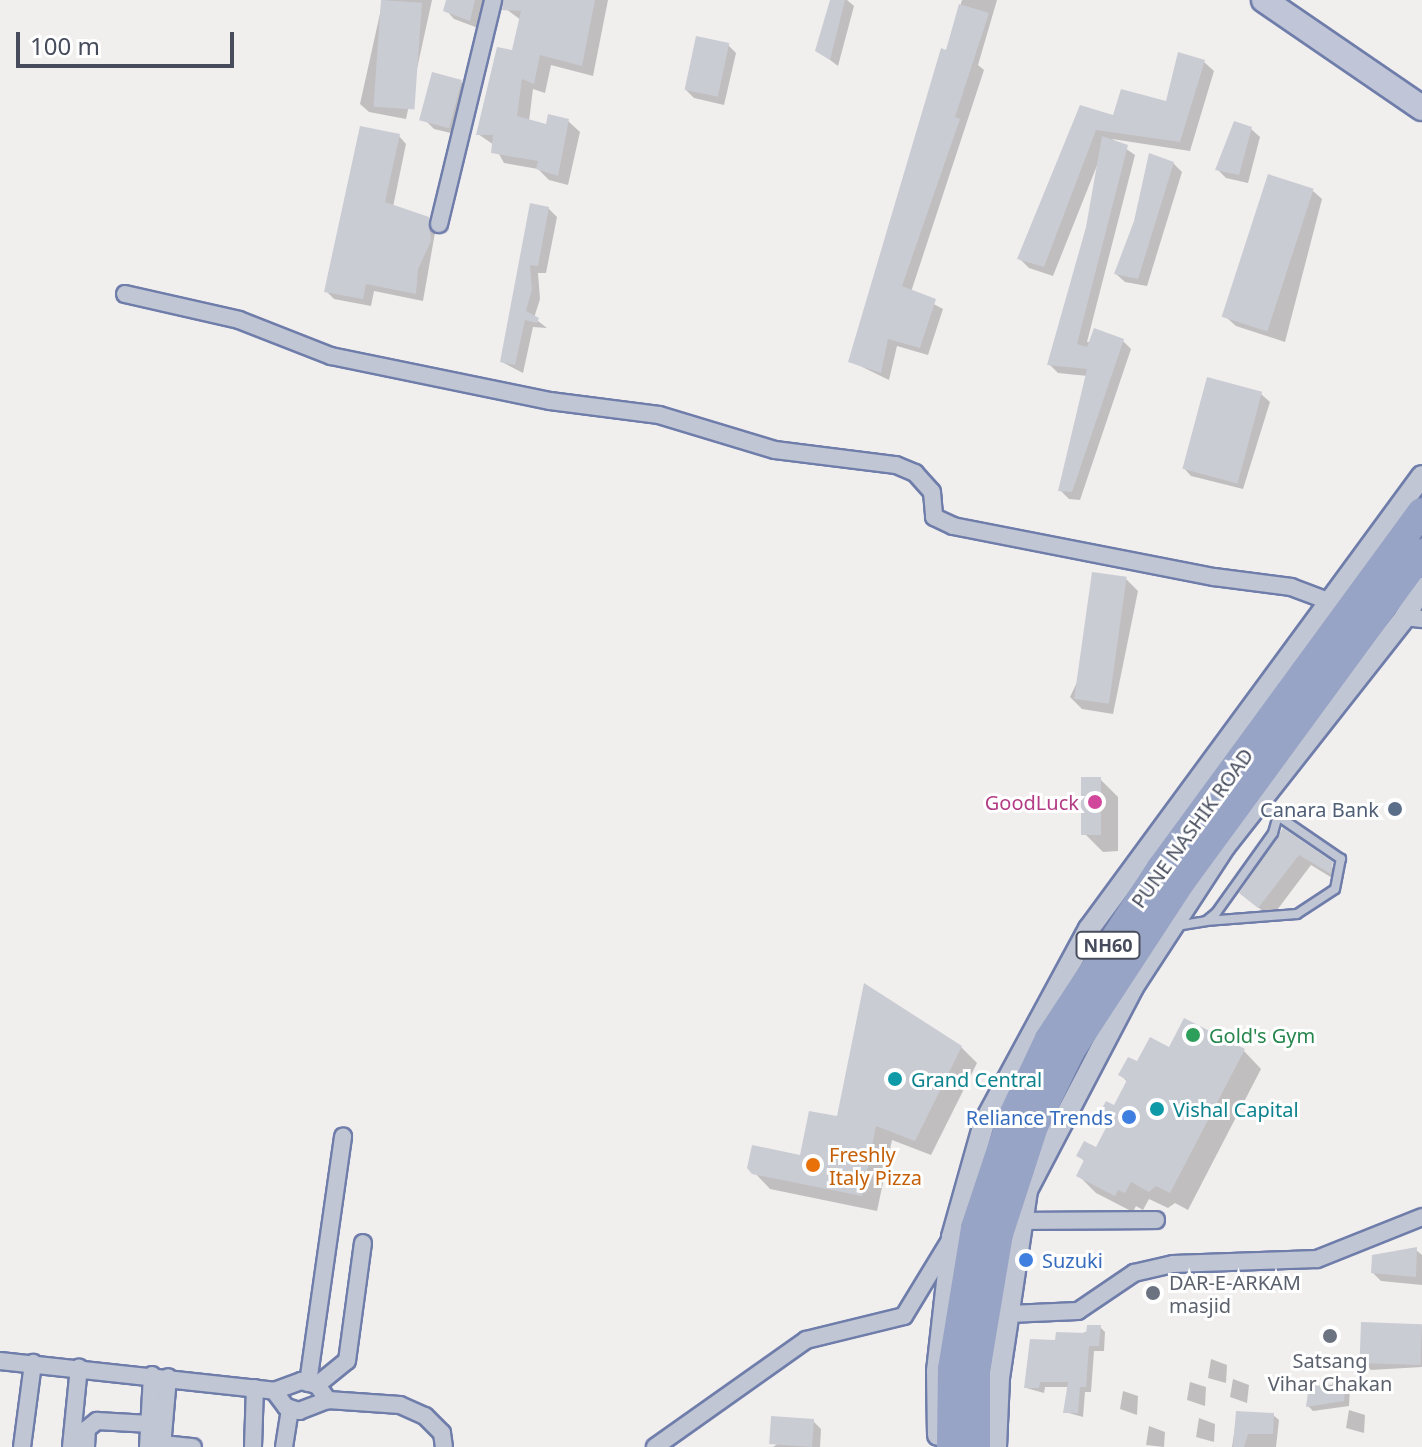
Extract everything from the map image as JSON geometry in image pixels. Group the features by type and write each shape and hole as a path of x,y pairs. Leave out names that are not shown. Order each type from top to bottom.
{"highway":[{"name":"PUNE NASHIK ROAD","path":"951,1447 952,1369 975,1228 1012,1117 1049,1039 1161,868 1422,512"},
{"name":"PUNE NASHIK ROAD","path":"976,1447 976,1371 999,1234 1034,1126 1071,1050 1181,882 1422,553"}],"main road":[{"path":"1272,2 1422,108"}],"street":[{"path":"439,224 493,0"},
{"path":"125,294 239,320 331,356 550,401 659,415 775,450 896,465 915,473 932,492 934,517 953,526 1214,577 1291,587 1331,602"},
{"path":"938,1447 937,1371 952,1237 984,1123 1089,929 1422,476"},
{"path":"996,1447 1009,1314 1027,1190 1133,987 1173,926 1260,800 1414,618 1422,588"},
{"path":"313,1384 343,1136"},
{"path":"1009,1314 1078,1311 1115,1283 1152,1268 1317,1259 1422,1217"},
{"path":"1022,1221 1156,1220"},
{"path":"655,1447 806,1340 904,1316 952,1237"},
{"path":"0,1361 79,1367 274,1391 313,1384 347,1361 363,1243"},
{"path":"22,1447 33,1363"},
{"path":"71,1447 79,1367"},
{"path":"158,1446 150,1424 160,1376"},
{"path":"158,1446 160,1376"},
{"path":"313,1384 328,1400"},
{"path":"253,1447 255,1388"},
{"path":"274,1391 290,1408 314,1408 328,1400 400,1405 425,1416 442,1433 444,1447"},
{"path":"284,1447 290,1408"},
{"path":"86,1447 87,1429 97,1421 150,1424"},
{"path":"158,1446 193,1447"}],"lane":[{"path":"1173,926 1297,914 1335,889 1341,859 1260,800"},
{"path":"1206,921 1273,833 1278,816"}],"building":[{"path":"381,0 422,3 414,110 374,107"},
{"path":"446,0 475,0 470,21 443,11"},
{"path":"504,0 595,0 582,66 540,55 534,84 522,79 517,116 546,124 548,114 569,119 558,176 536,169 538,161 491,153 493,135 476,135 497,47 512,50 521,11 502,10"},
{"path":"830,0 845,0 830,60 815,51"},
{"path":"959,4 989,13 955,117 960,119 902,286 936,299 920,348 888,339 881,373 848,362 941,48 946,50"},
{"path":"696,36 729,43 718,97 685,90"},
{"path":"1178,52 1205,60 1180,142 1096,130 1044,267 1017,259 1080,105 1113,115 1121,89 1166,101"},
{"path":"432,72 462,80 449,128 419,120"},
{"path":"1234,121 1252,127 1239,175 1215,170"},
{"path":"360,126 400,134 385,202 429,217 431,241 418,269 416,294 366,284 363,299 324,292"},
{"path":"1102,136 1128,145 1077,344 1087,347 1094,328 1124,339 1072,492 1058,491 1087,369 1047,365 1086,227"},
{"path":"1149,153 1174,162 1138,279 1114,274 1134,221"},
{"path":"1268,174 1314,189 1267,331 1222,317"},
{"path":"530,203 549,207 538,266 530,265 532,289 526,311 539,318 537,323 525,320 515,365 500,362"},
{"path":"1207,377 1262,392 1237,484 1182,469"},
{"path":"1092,572 1127,577 1109,704 1074,699"},
{"path":"1081,777 1101,777 1101,835 1081,835"},
{"path":"1283,828 1333,862 1331,874 1299,855 1258,908 1239,893"},
{"name":"Grand Central","path":"864,983 962,1046 915,1141 876,1126 862,1196 752,1174 747,1168 752,1145 800,1155 809,1111 837,1116"},
{"name":"Vishal Capital","path":"1184,1018 1245,1049 1170,1193 1156,1186 1149,1192 1131,1182 1125,1193 1118,1190 1115,1196 1076,1176 1084,1160 1076,1156 1084,1141 1096,1147 1110,1120 1099,1114 1106,1101 1114,1105 1127,1080 1118,1075 1128,1057 1137,1061 1150,1037 1169,1047"},
{"path":"1417,1247 1416,1277 1371,1273 1372,1255"},
{"path":"1361,1322 1422,1324 1421,1365 1360,1363"},
{"path":"1087,1325 1101,1325 1099,1346 1089,1346 1086,1387 1080,1387 1078,1413 1063,1413 1068,1382 1040,1382 1039,1388 1024,1388 1030,1339 1055,1340 1056,1332 1086,1333"},
{"path":"1333,1380 1346,1380 1344,1401 1306,1407 1309,1385 1332,1386"},
{"path":"1236,1411 1274,1413 1273,1434 1248,1434 1244,1447 1233,1447"},
{"path":"771,1416 814,1419 812,1447 769,1444"}],"place":[{"name":"GoodLuck","path":"1095,802"},
{"name":"Canara Bank","path":"1395,809"},
{"name":"Gold's Gym","path":"1193,1035"},
{"name":"Grand Central","path":"895,1079"},
{"name":"Vishal Capital","path":"1157,1109"},
{"name":"Reliance Trends","path":"1129,1117"},
{"name":"Freshly Italy Pizza","path":"813,1165"},
{"name":"Suzuki","path":"1026,1260"},
{"name":"DAR-E-ARKAM masjid","path":"1153,1293"},
{"name":"Satsang Vihar Chakan","path":"1330,1336"}]}
